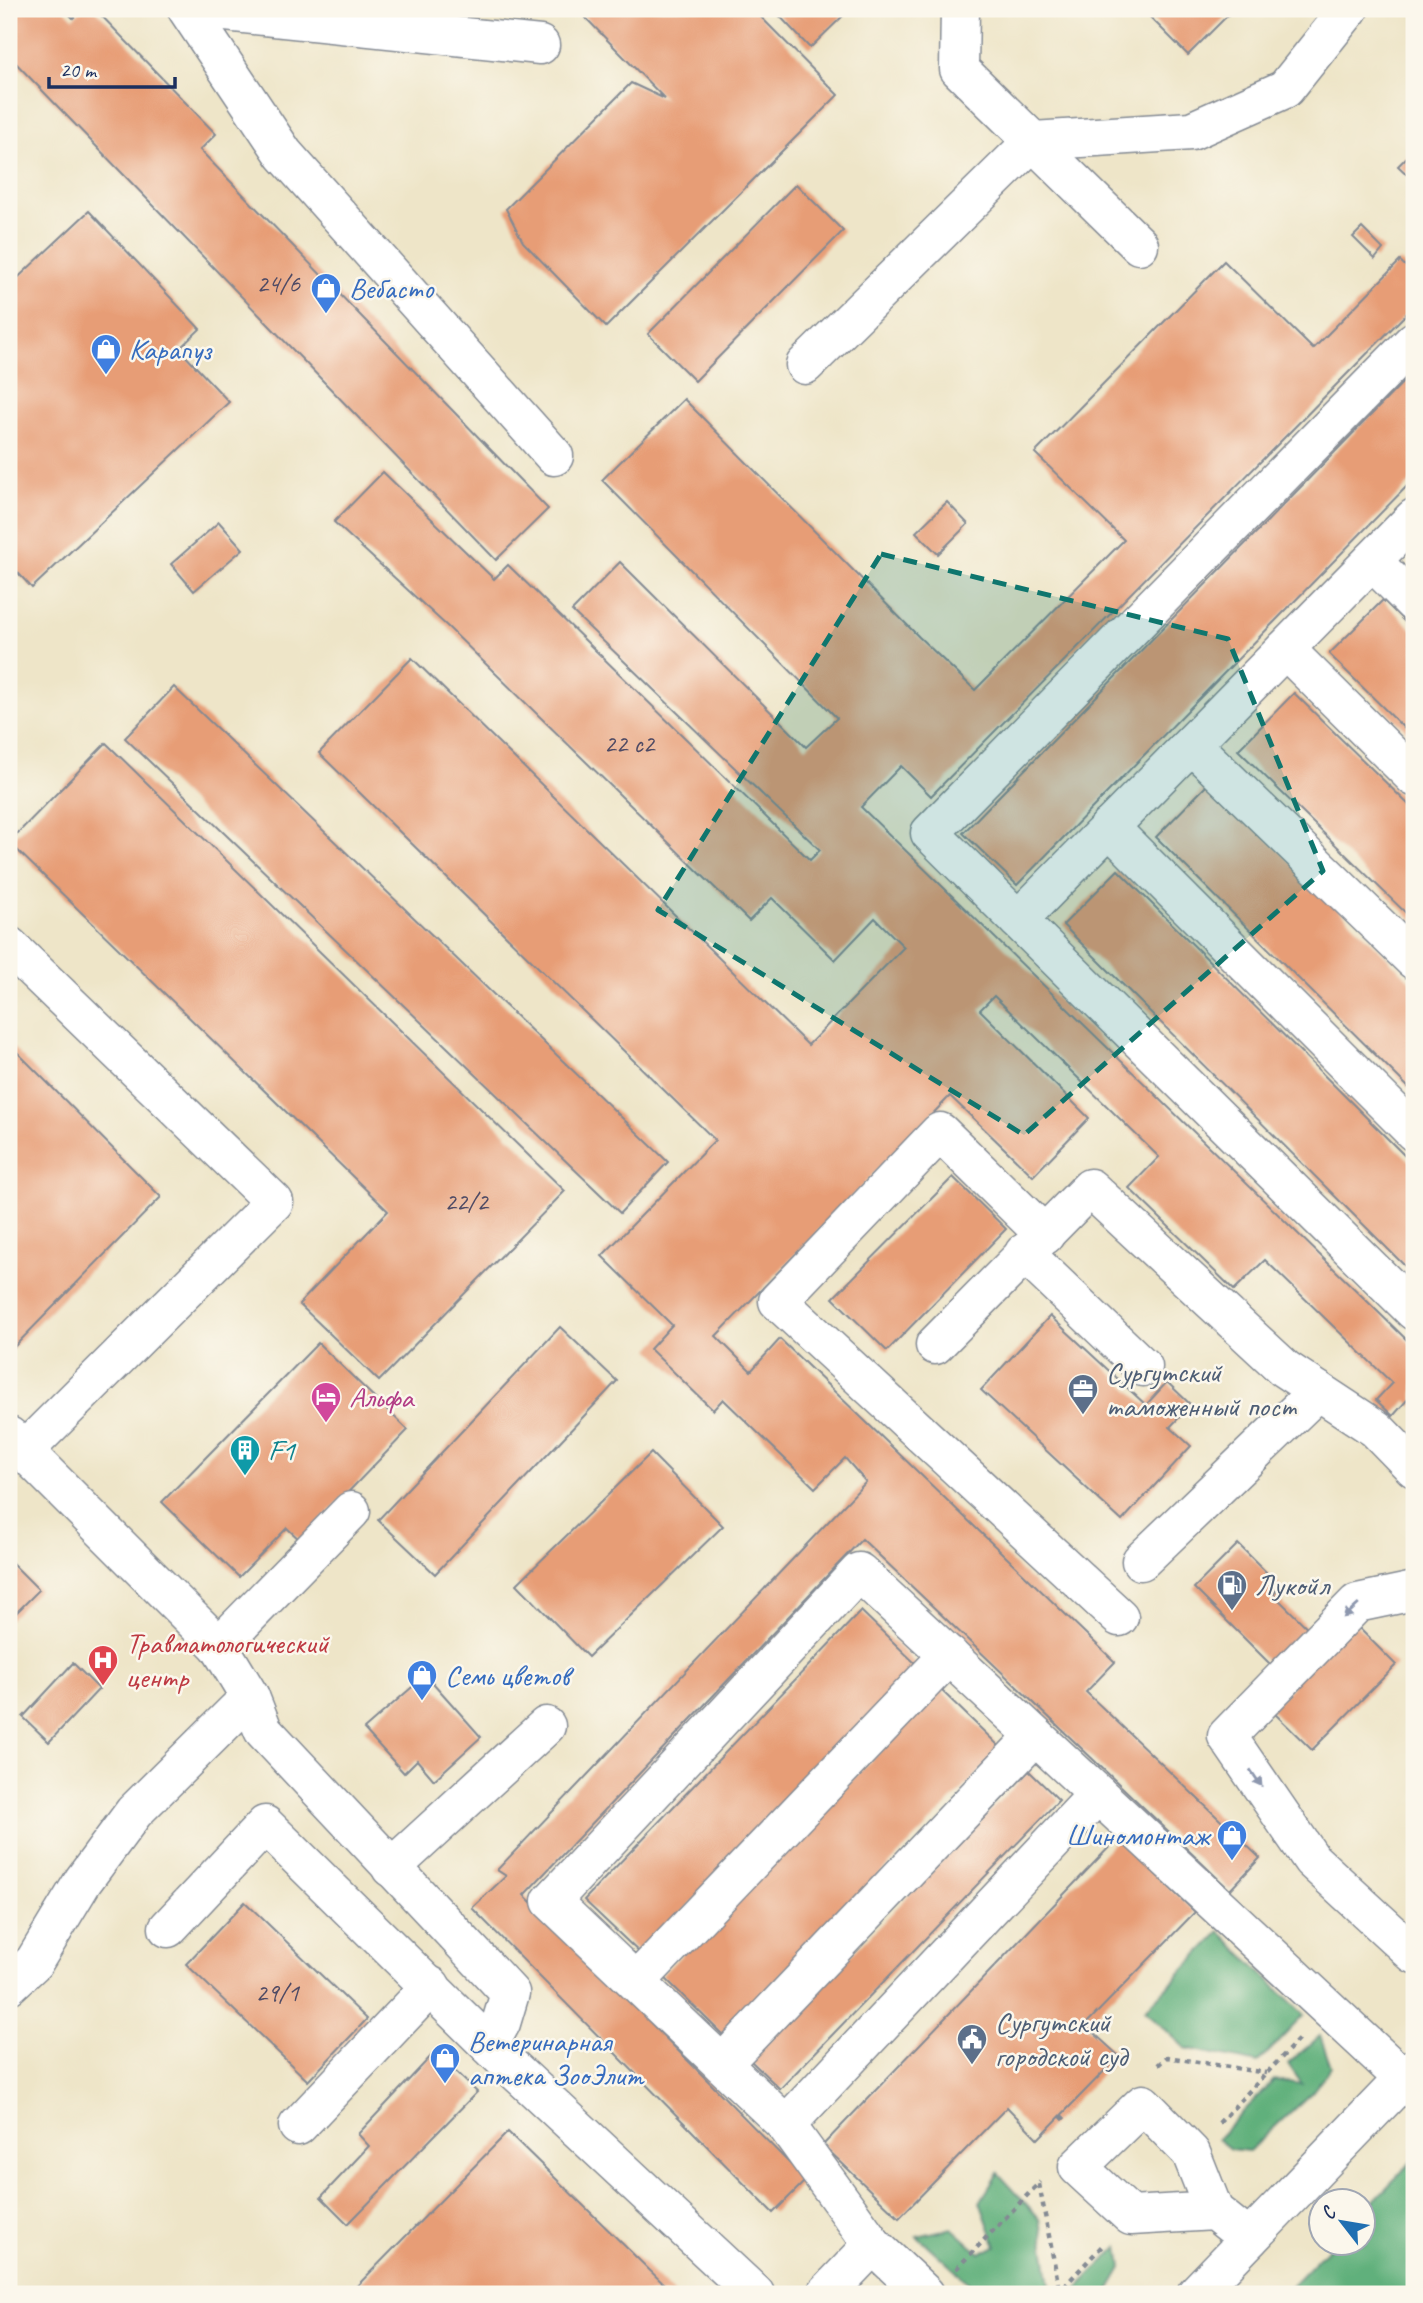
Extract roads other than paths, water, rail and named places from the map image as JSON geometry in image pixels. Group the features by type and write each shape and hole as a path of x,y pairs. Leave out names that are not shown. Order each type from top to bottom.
{"main road":[{"path":"187,9 284,154 554,456"},
{"path":"197,9 353,17 540,45"},
{"path":"960,9 959,69 1139,245"},
{"path":"805,365 1033,141 1191,131 1285,89 1349,9"},
{"path":"1414,341 930,833 1414,1311"},
{"path":"1018,920 1414,519"},
{"path":"1372,561 1414,603"},
{"path":"1285,649 1414,777"},
{"path":"1192,745 1414,960"},
{"path":"1109,827 1414,1132"},
{"path":"9,946 274,1202 17,1444 219,1646 250,1697 262,1730 510,1993 501,2023 489,2045"},
{"path":"1119,1617 778,1301 940,1132 1143,1367"},
{"path":"935,1345 1090,1188 1285,1369 1376,1429 1414,1468"},
{"path":"1141,1561 1318,1391"},
{"path":"219,1646 351,1511"},
{"path":"925,2294 873,2245 786,2125 551,1901 859,1572 1098,1794 1409,2074 1196,2294"},
{"path":"1414,1591 1357,1604 1227,1736 1312,1860 1414,1954"},
{"path":"636,1982 949,1655"},
{"path":"9,1985 34,1962 83,1881 134,1812 250,1697"},
{"path":"391,1868 546,1726"},
{"path":"722,2064 1035,1736"},
{"path":"786,2125 1098,1794"},
{"path":"168,1928 265,1825 489,2045 755,2294"},
{"path":"298,2126 431,1986"},
{"path":"1214,2211 1249,2238"},
{"path":"826,2294 873,2245"}],"place":[{"name":"Вебасто","path":"326,315"},
{"name":"Карапуз","path":"106,376"},
{"name":"Сургутский таможенный пост","path":"1083,1416"},
{"name":"Альфа","path":"326,1424"},
{"name":"F1","path":"245,1477"},
{"name":"Лукойл","path":"1232,1612"},
{"name":"Травматологический центр","path":"103,1687"},
{"name":"Семь цветов","path":"422,1702"},
{"name":"Шиномонтаж","path":"1232,1862"},
{"name":"Сургутский городской суд","path":"972,2066"},
{"name":"Ветеринарная аптека ЗооЭлит","path":"445,2085"}]}
